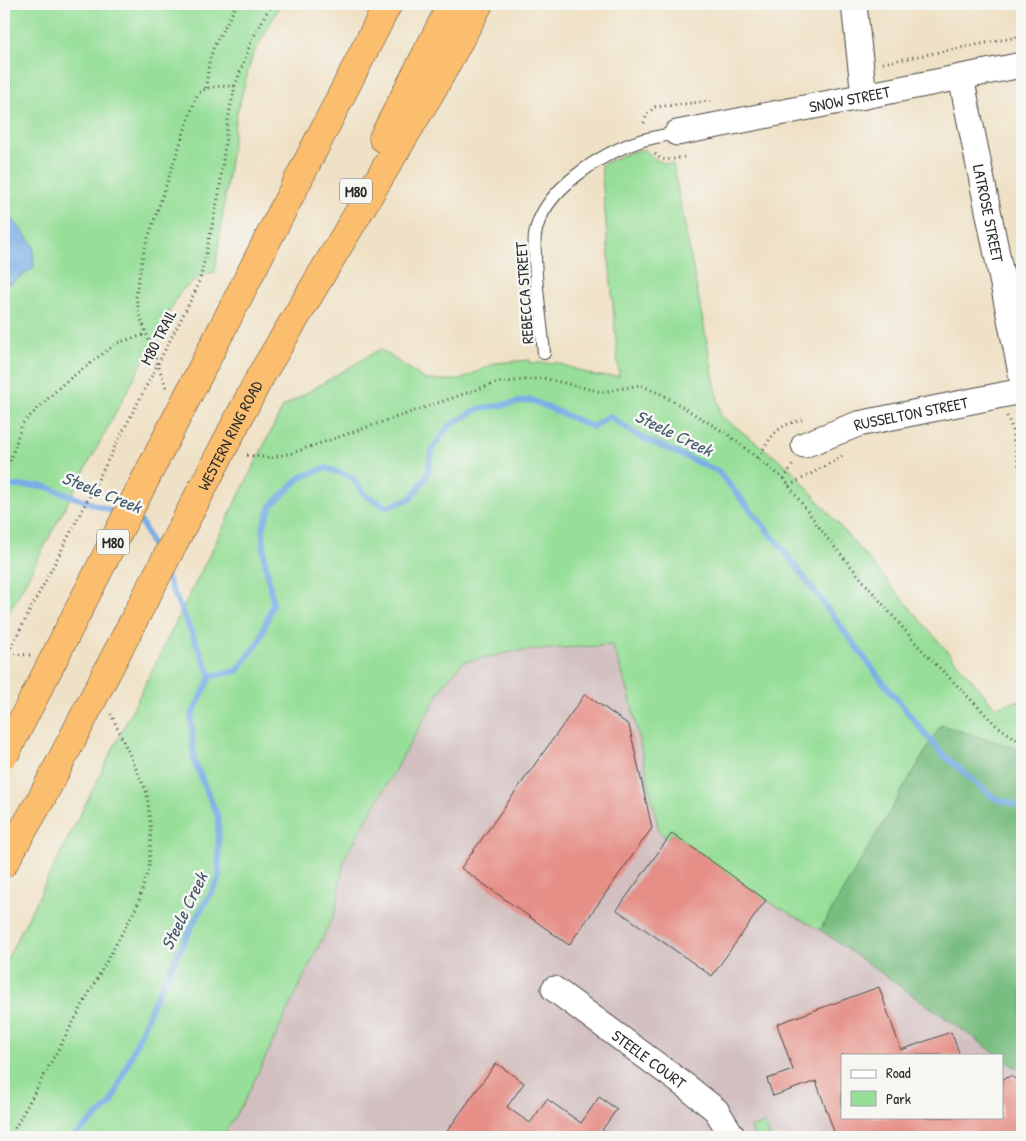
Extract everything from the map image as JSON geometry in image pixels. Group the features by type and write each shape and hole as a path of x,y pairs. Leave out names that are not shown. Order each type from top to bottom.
{"highway":[{"path":"222,329 370,4"},
{"name":"M80","path":"4,755 388,4"},
{"name":"WESTERN RING ROAD","path":"4,863 40,801 452,4"},
{"path":"260,377 435,85 479,4"}],"street":[{"path":"854,4 864,96"},
{"name":"SNOW STREET","path":"677,133 1022,65"},
{"name":"LATROSE STREET","path":"960,77 1022,378"},
{"name":"RUSSELTON STREET","path":"804,445 858,424 1022,391"},
{"name":"STEELE COURT","path":"554,989 716,1110 733,1137"}],"lane":[{"name":"REBECCA STREET","path":"544,353 536,276 535,236 539,219 547,204 562,187 584,170 619,149 645,140 677,133"}],"path":[{"path":"206,88 209,62 214,46 238,4"},
{"name":"M80 TRAIL","path":"4,661 195,292 201,276 219,194 228,119 235,86 251,42 273,4"},
{"path":"860,67 1022,36"},
{"path":"692,154 667,160 658,157 645,140 642,128 647,114 655,107 714,101"},
{"path":"4,480 22,424 64,383 118,343 146,334"},
{"path":"411,413 496,383 544,378 602,392 640,385 662,395 727,434 784,480 827,538 920,647 996,726 1022,743"},
{"path":"1005,414 1011,425 1022,483"},
{"path":"758,458 780,427 788,422 806,419"},
{"path":"788,486 849,453"},
{"path":"4,654 37,655"},
{"path":"10,1137 137,906 149,870 151,832 147,793 109,710"}],"shaded area":[{"path":"612,645 629,693 659,831 667,839 672,833 766,900 820,930 997,1054 841,1054 841,1118 1004,1118 1004,1059 1022,1072 1022,1137 222,1137 245,1100 336,910 344,859 443,686 463,662 517,651"}],"green space":[{"path":"4,4 281,4 252,57 236,116 215,272 201,276 180,292 4,622"},
{"path":"644,149 657,160 673,164 721,416 791,469 995,707 1022,700 1022,750 941,725 820,930 766,900 672,833 667,839 659,831 629,693 612,645 517,651 463,662 443,686 344,859 336,910 245,1100 222,1137 4,1137 4,965 283,407 380,349 426,380 460,380 495,363 530,360 530,363 558,363 595,376 619,376 601,165 626,154"},
{"path":"941,725 1022,750 1022,1072 1004,1059 1004,1054 997,1054 820,930"},
{"path":"765,1123 770,1137 755,1137 751,1128"}],"water":[{"path":"4,214 12,218 33,245 34,268 11,283 4,285"}],"building":[{"path":"585,694 629,725 652,828 569,945 461,868"},
{"path":"672,833 766,900 712,976 617,910"},
{"path":"879,987 901,1050 951,1032 960,1054 841,1054 841,1118 1004,1118 1004,1078 1011,1076 1022,1084 1022,1137 836,1137 816,1081 773,1096 767,1079 793,1070 777,1024"},
{"path":"496,1063 524,1083 507,1107 530,1123 547,1099 581,1123 599,1097 617,1109 602,1130 611,1137 443,1137"}],"waterway":[{"name":"Steele Creek","path":"166,576 211,676 237,671 259,642 273,603 264,556 263,527 271,506 301,477 326,468 352,477 365,495 387,507 410,499 427,476 432,449 449,426 478,409 531,400 593,427 609,416 638,436 718,471 782,548 879,677 941,753 994,798 1022,807"},
{"name":"Steele Creek","path":"4,486 44,486 120,514"},
{"name":"Steele Creek","path":"132,519 142,523 158,558"},
{"name":"Steele Creek","path":"73,1137 111,1104 154,1001 194,922 219,879 218,817 194,761 191,717 211,676"}]}
